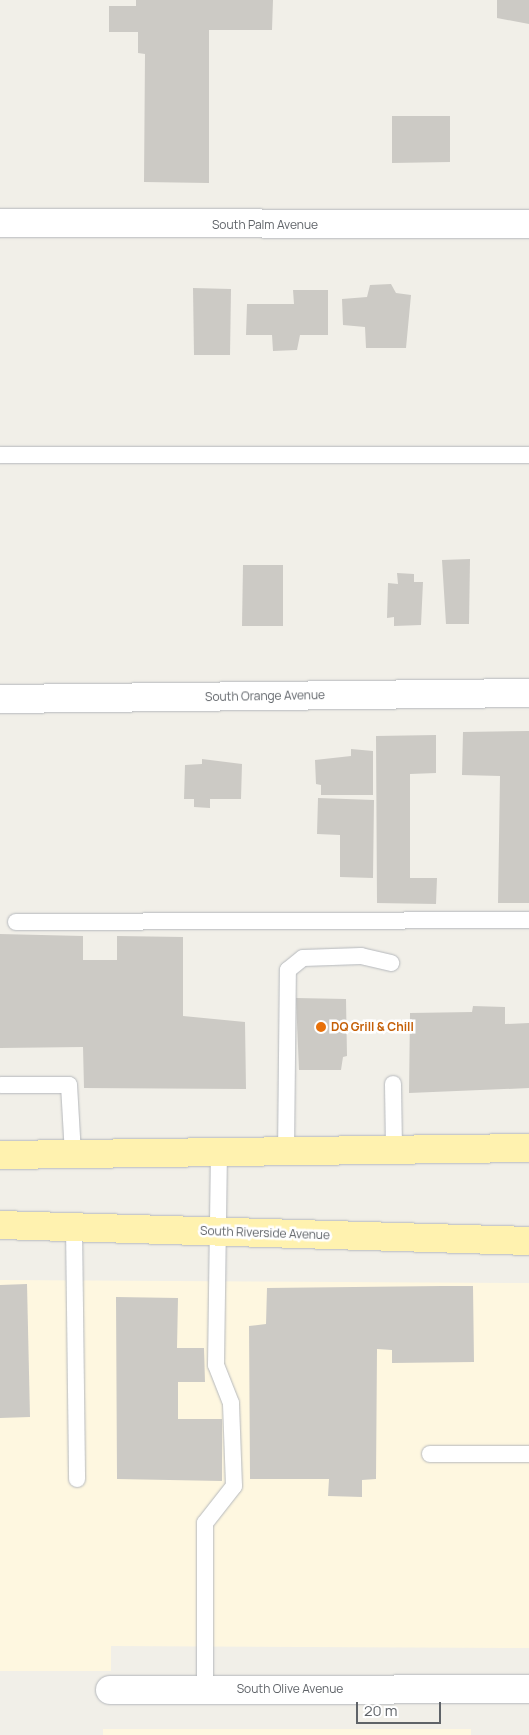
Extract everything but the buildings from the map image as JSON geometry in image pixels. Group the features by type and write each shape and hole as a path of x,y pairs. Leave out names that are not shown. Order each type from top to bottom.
{"main road":[{"path":"0,1155 529,1148"},
{"name":"South Riverside Avenue","path":"0,1225 529,1240"}],"street":[{"name":"South Palm Avenue","path":"0,223 529,224"},
{"name":"South Orange Avenue","path":"0,699 529,693"},
{"name":"South Olive Avenue","path":"110,1690 529,1689"}],"lane":[{"path":"0,455 529,455"},
{"path":"16,922 529,920"},
{"path":"286,1152 288,970 303,958 361,956 391,963"},
{"path":"393,1084 394,1151"},
{"path":"1,1085 69,1086 73,1155"},
{"path":"205,1689 205,1523 234,1486 231,1403 216,1365 219,1153"},
{"path":"74,1227 77,1478"},
{"path":"430,1454 529,1454"}],"shaded area":[{"path":"0,1280 529,1283 529,1648 111,1646 111,1671 0,1671"},
{"path":"103,1729 471,1729 471,1735 103,1735"}],"place":[{"name":"DQ Grill & Chill","path":"321,1027"}]}
